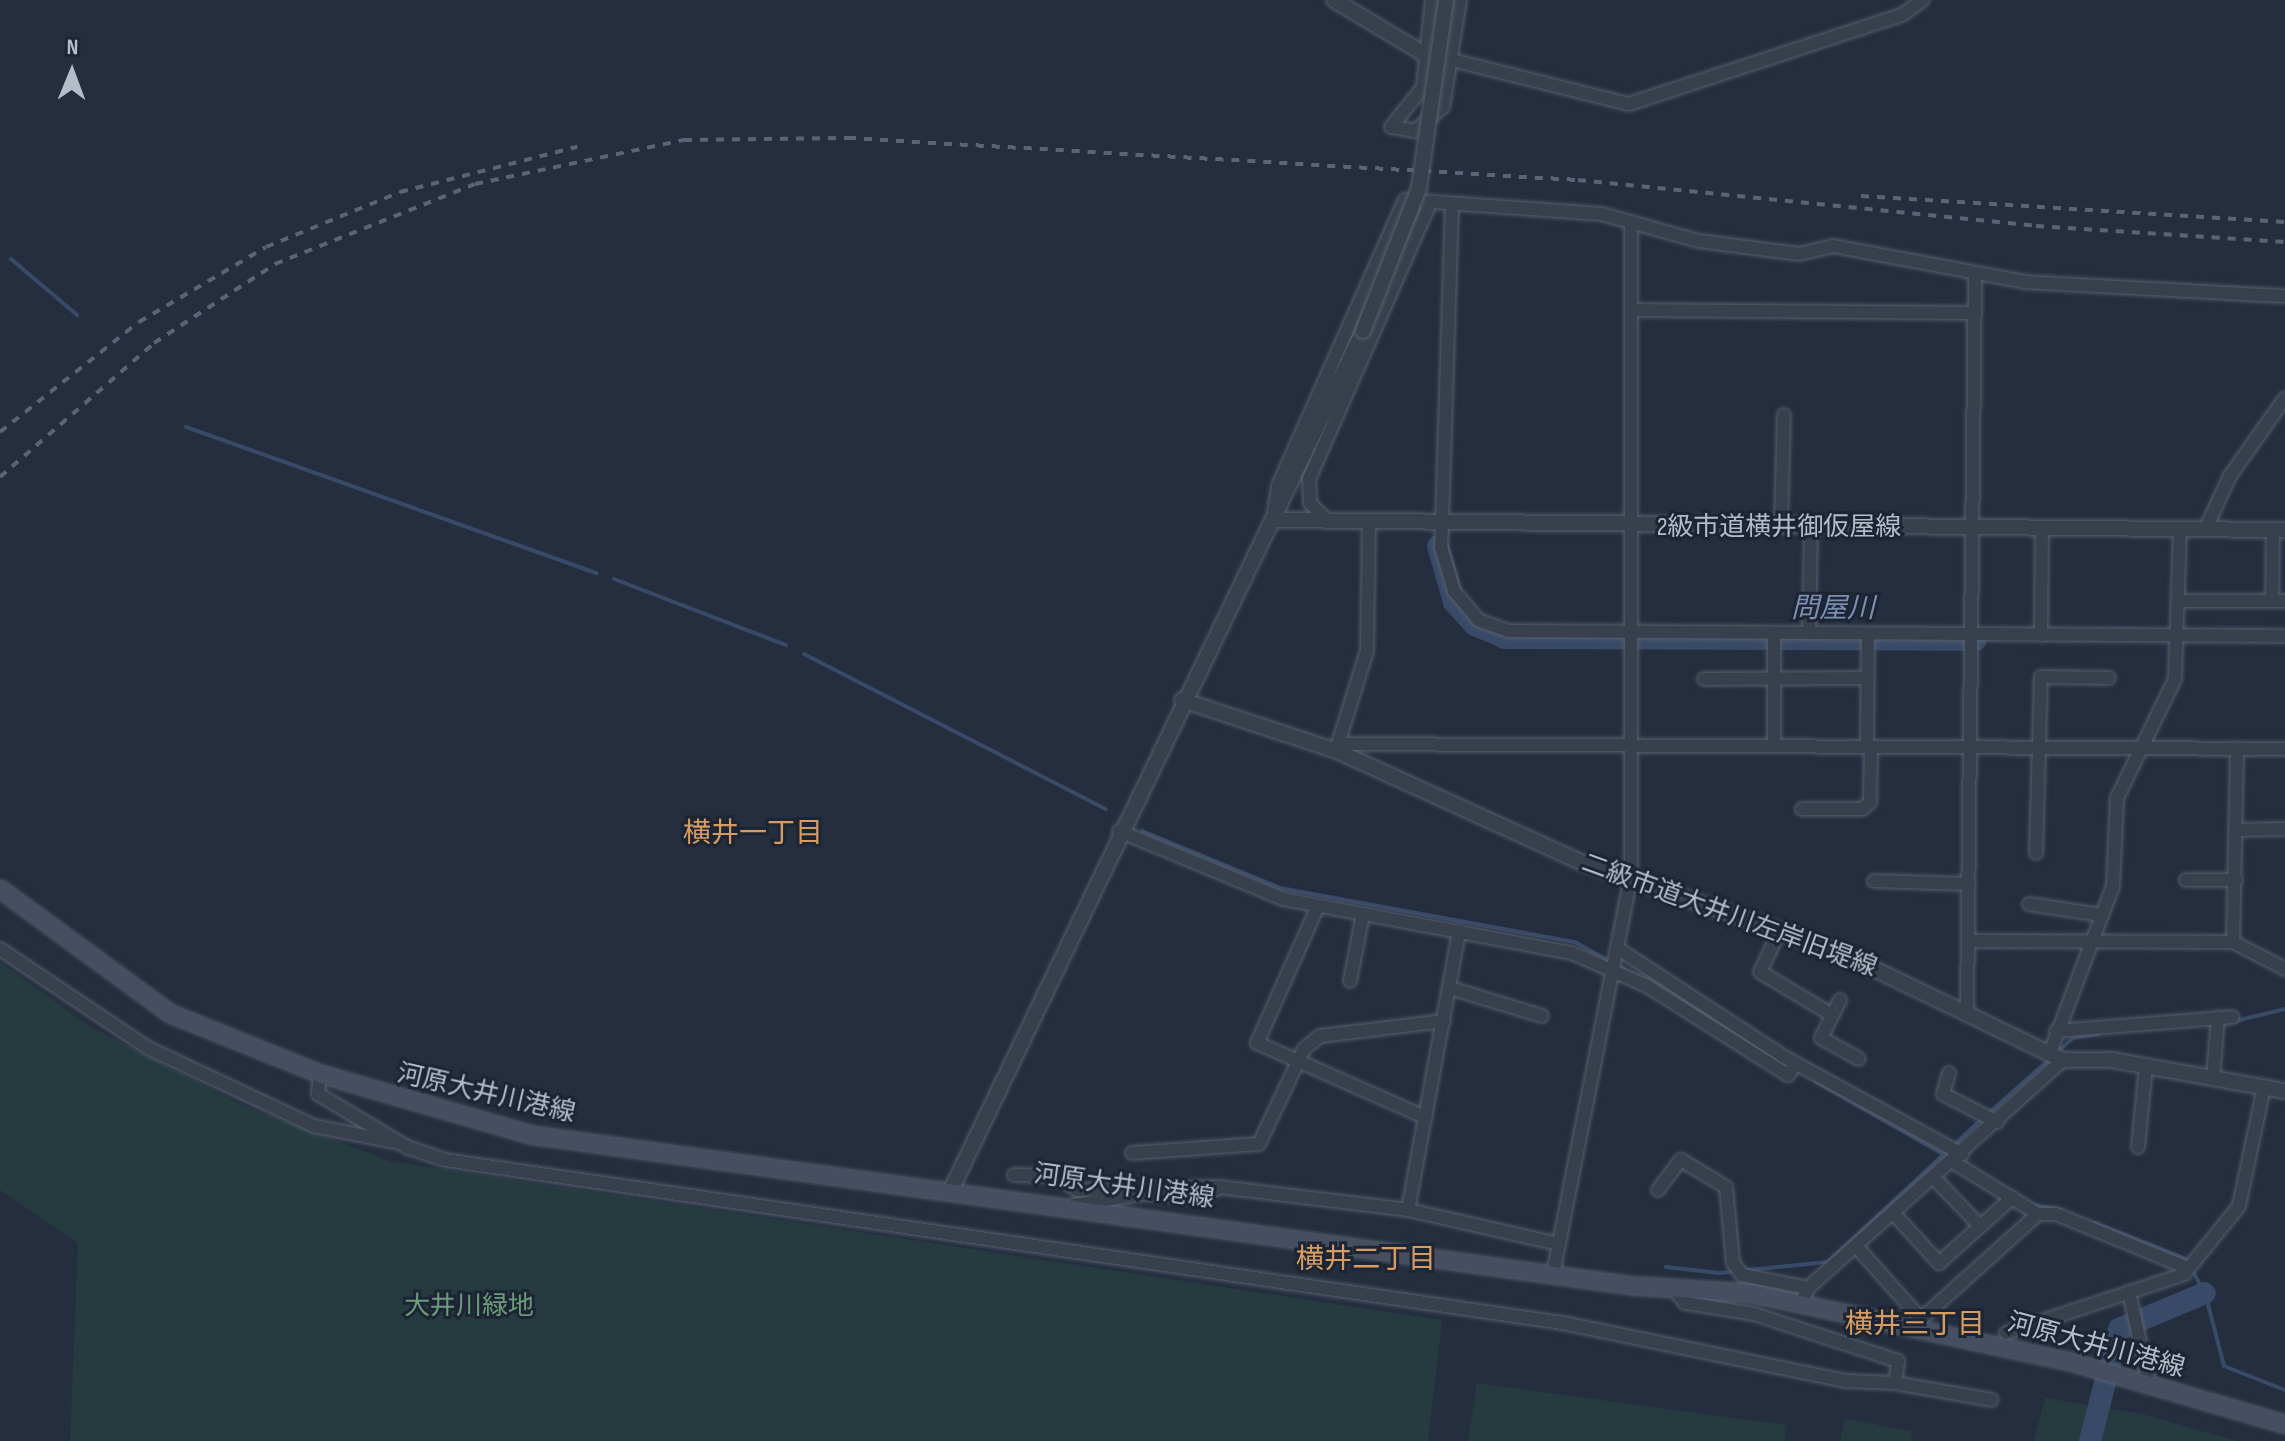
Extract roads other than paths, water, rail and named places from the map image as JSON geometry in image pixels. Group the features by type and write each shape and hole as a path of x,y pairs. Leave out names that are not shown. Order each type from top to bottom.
{"main road":[{"name":"河原大井川港線","path":"0,889 171,1014 320,1074 531,1135 952,1188 1675,1290 1734,1291 2149,1383 2285,1424"}],"street":[{"path":"1334,0 1426,55 1629,104 1902,15 1923,0"},
{"path":"1432,0 1426,55 1416,103 1391,127 1415,131 1443,107 1460,0"},
{"path":"952,1188 1119,831 1363,331 1419,188 1446,0"},
{"path":"1273,520 1278,486 1405,200 1602,214 1699,241 1799,254 1833,246 1975,273 2285,296"},
{"path":"1334,526 1310,503 1309,479 1430,203"},
{"path":"1452,204 1441,526 1447,576 1478,620 1508,631 2285,636"},
{"path":"1553,1274 1620,951 1631,875 1635,527 1631,223"},
{"path":"1967,1012 1975,273"},
{"path":"1633,310 1974,313"},
{"path":"2205,530 2230,476 2285,398"},
{"path":"1781,527 1784,415"},
{"name":"2級市道横井御仮屋線","path":"1273,520 1334,526 2279,530"},
{"path":"1369,526 1367,651 1338,748 1774,745 2285,749"},
{"path":"1809,633 1811,527"},
{"path":"2041,635 2042,529"},
{"path":"1801,1304 1808,1288 1997,1122 2056,1057 2056,1031 2113,886 2117,798 2175,679 2180,529"},
{"path":"2179,601 2279,601 2279,530"},
{"path":"1774,633 1774,745"},
{"path":"1802,809 1862,809 1870,802 1868,634"},
{"path":"2036,853 2041,677 2109,678"},
{"path":"1704,679 1868,678"},
{"name":"二級市道大井川左岸旧堤線","path":"1182,700 1338,748 1583,863 1631,875 1779,932 1835,950 2056,1057 2146,1066 2285,1091"},
{"path":"2233,942 2237,748"},
{"path":"2236,830 2285,829"},
{"path":"1119,831 1283,899 1572,953 1616,971 1684,1007 1788,1075 1796,1063"},
{"path":"2186,880 2236,880"},
{"path":"1874,881 1969,884"},
{"path":"2029,904 2101,915"},
{"path":"1318,906 1257,1043 1425,1117"},
{"path":"1350,981 1363,914"},
{"path":"1408,1210 1459,931"},
{"path":"1779,932 1760,972 1832,1015"},
{"path":"1969,941 2233,942 2285,969"},
{"path":"0,949 148,1048 314,1126 398,1142"},
{"path":"1620,951 1796,1063 1958,1158 2038,1214 2056,1214 2185,1267"},
{"path":"1450,988 1542,1016"},
{"path":"1684,1007 1691,995"},
{"path":"1840,1000 1821,1038 1859,1059"},
{"path":"2056,1031 2225,1017 2213,1078"},
{"path":"1132,1153 1259,1144 1297,1061 1337,1028 1444,1021"},
{"path":"2138,1147 2146,1066"},
{"path":"1949,1073 1943,1094 1997,1122"},
{"path":"320,1074 318,1094 398,1142 445,1160 591,1185 1548,1321 1846,1381 1895,1383 1992,1400"},
{"path":"2006,1333 2184,1274 2185,1267 2239,1206 2264,1087"},
{"path":"1658,1190 1681,1160 1726,1187 1733,1263 1742,1275 1808,1288"},
{"path":"1014,1175 1055,1176 1077,1190 1219,1187 1408,1210 1559,1244"},
{"path":"1935,1179 1980,1226"},
{"path":"1074,1205 1143,1194 1204,1197 1219,1187"},
{"path":"1894,1214 1939,1263 2012,1198"},
{"path":"1856,1246 1921,1319 2038,1214"},
{"path":"1675,1290 1685,1303 1754,1314 1898,1361 1895,1383"},
{"path":"2129,1292 2149,1383"}],"waterway":[{"path":"11,259 77,315"},
{"path":"186,427 597,573"},
{"name":"問屋川","path":"1438,546 1454,602 1475,625 1505,638 1976,640"},
{"path":"614,579 786,645"},
{"path":"804,654 1105,809"},
{"path":"1142,831 1280,888 1575,942 1726,1026"},
{"path":"2231,1022 2285,1009"},
{"path":"2057,1052 2073,1038 2099,1034"},
{"path":"1989,1113 2051,1058"},
{"path":"1815,1081 1950,1158"},
{"path":"1666,1267 1719,1273 1828,1262 1982,1119"},
{"path":"2034,1205 2061,1210"},
{"path":"2095,1223 2186,1259 2205,1293 2224,1366 2285,1390"},
{"path":"2090,1441 2119,1329 2205,1293"}],"railway":[{"path":"0,477 154,343 275,264 475,184 684,140 848,138 1578,180 2036,226 2285,242"},
{"path":"0,432 139,322 266,247 400,192 577,147"},
{"path":"1861,196 2285,222"}],"district":[{"name":"横井一丁目","path":"753,834"},
{"name":"横井二丁目","path":"1366,1260"},
{"name":"横井三丁目","path":"1915,1325"}],"park label":[{"name":"大井川緑地","path":"469,1307"}]}
